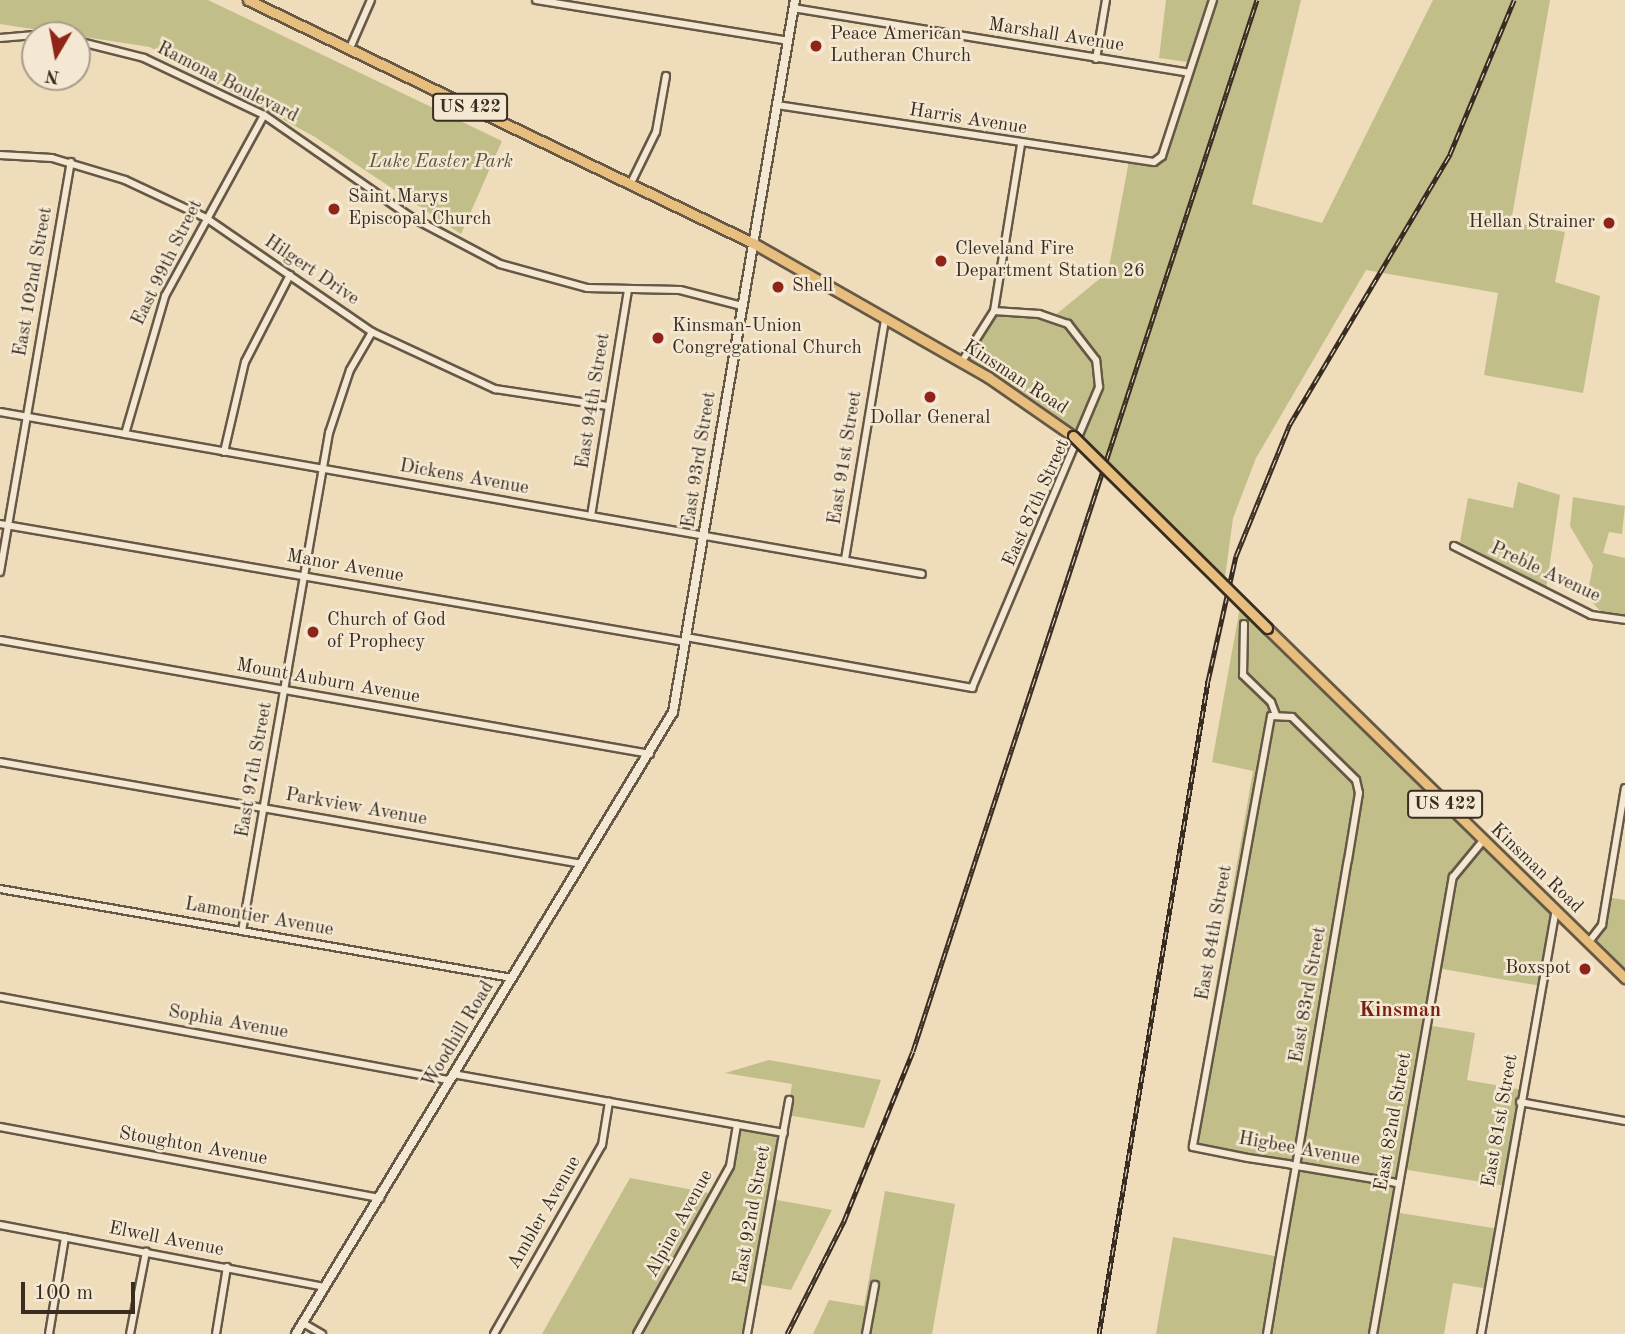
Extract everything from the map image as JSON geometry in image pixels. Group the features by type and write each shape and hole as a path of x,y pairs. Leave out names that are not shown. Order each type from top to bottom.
{"main road":[{"name":"Kinsman Road","path":"248,0 753,243 961,363 1073,436 1555,914 1625,978"},
{"name":"East 93rd Street","path":"650,754 673,712 794,4"},
{"name":"Woodhill Road","path":"296,1334 650,754"}],"street":[{"path":"350,48 371,0"},
{"path":"536,0 788,41"},
{"path":"1096,58 1106,0"},
{"path":"1189,73 1213,0"},
{"name":"Marshall Avenue","path":"794,4 1189,73"},
{"path":"0,38 21,36"},
{"name":"Ramona Boulevard","path":"91,45 144,58 264,116 411,217 482,256 546,281 628,291 680,290 741,306"},
{"name":"Harris Avenue","path":"777,105 1154,162 1162,156 1189,73"},
{"path":"630,186 656,132 666,76"},
{"name":"East 99th Street","path":"125,434 145,347 206,218 264,116"},
{"path":"961,363 994,311 1021,144"},
{"name":"Hilgert Drive","path":"0,155 71,162 125,180 206,218 372,332 495,389 608,406"},
{"name":"East 102nd Street","path":"0,572 71,162"},
{"path":"224,452 245,362 290,275"},
{"name":"East 94th Street","path":"591,516 628,291"},
{"name":"East 87th Street","path":"972,688 1099,387 1096,360 1068,324 1039,314 994,311"},
{"name":"East 91st Street","path":"845,559 884,320"},
{"name":"East 97th Street","path":"242,931 336,407 372,332"},
{"name":"Dickens Avenue","path":"0,412 922,574"},
{"name":"Manor Avenue","path":"0,524 972,688"},
{"name":"Preble Avenue","path":"1454,546 1591,615 1625,620"},
{"path":"1244,624 1242,675 1276,715"},
{"name":"Mount Auburn Avenue","path":"0,640 650,754"},
{"name":"East 84th Street","path":"1193,1147 1266,723 1276,715"},
{"name":"East 83rd Street","path":"1267,1334 1359,793 1356,780 1292,717 1276,715"},
{"name":"Parkview Avenue","path":"0,762 582,864"},
{"path":"1588,943 1602,925 1625,788"},
{"name":"East 82nd Street","path":"1373,1334 1453,877 1482,842"},
{"name":"Lamontier Avenue","path":"0,889 512,978"},
{"name":"East 81st Street","path":"1481,1334 1555,914"},
{"name":"Sophia Avenue","path":"0,997 784,1133"},
{"name":"East 92nd Street","path":"747,1334 789,1100"},
{"name":"Ambler Avenue","path":"494,1334 602,1145 609,1102"},
{"path":"1520,1102 1625,1121"},
{"name":"Alpine Avenue","path":"637,1334 730,1166 737,1125"},
{"name":"Stoughton Avenue","path":"0,1127 380,1198"},
{"name":"Higbee Avenue","path":"1193,1147 1399,1184"},
{"name":"Elwell Avenue","path":"0,1225 325,1287"},
{"path":"49,1334 65,1237"},
{"path":"130,1334 146,1252"},
{"path":"216,1334 227,1267"},
{"path":"866,1334 875,1286"},
{"path":"303,1322 322,1334"}],"green space":[{"name":"Luke Easter Park","path":"0,0 208,0 502,141 461,234 315,137 150,47 91,38 91,21 21,21 21,27 0,24"},
{"path":"1166,0 1208,0 1188,62 1159,58"},
{"path":"1213,0 1301,0 1252,204 1322,223 1433,0 1550,0 1511,222 1565,232 1555,282 1600,296 1583,393 1484,375 1498,293 1366,270 1256,458 1233,518 1224,585 1073,436 961,363 994,311 1053,317 1108,272 1129,161 1162,156"},
{"path":"1518,482 1560,495 1546,589 1460,542 1468,498 1513,508"},
{"path":"1573,497 1625,506 1622,534 1609,532 1603,553 1625,558 1625,620 1606,617 1587,597 1593,565 1570,526"},
{"path":"1241,602 1555,914 1541,986 1437,968 1427,1025 1475,1033 1467,1080 1523,1090 1506,1186 1402,1169 1394,1212 1499,1229 1489,1289 1453,1283 1444,1334 1156,1334 1173,1237 1280,1257 1295,1166 1188,1147 1253,771 1212,762"},
{"path":"1606,897 1625,900 1625,978 1588,943 1602,925"},
{"path":"769,1060 881,1080 864,1128 787,1115 792,1084 725,1073"},
{"path":"737,1125 784,1133 772,1199 832,1210 791,1290 757,1284 747,1334 542,1334 630,1178 714,1194 730,1166"},
{"path":"885,1191 955,1204 932,1334 813,1334 829,1300 864,1306"}],"railway":[{"path":"787,1334 844,1221 913,1051 1257,0"},
{"path":"1099,1334 1208,681 1236,556 1290,424 1450,154 1514,0"}],"place":[{"name":"Peace American Lutheran Church","path":"816,46"},
{"name":"Saint Marys Episcopal Church","path":"334,209"},
{"name":"Hellan Strainer","path":"1609,223"},
{"name":"Cleveland Fire Department Station 26","path":"941,261"},
{"name":"Shell","path":"778,287"},
{"name":"Kinsman-Union Congregational Church","path":"658,338"},
{"name":"Dollar General","path":"930,397"},
{"name":"Church of God of Prophecy","path":"313,632"},
{"name":"Boxspot","path":"1585,969"}],"district":[{"name":"Kinsman","path":"1400,1011"}]}
